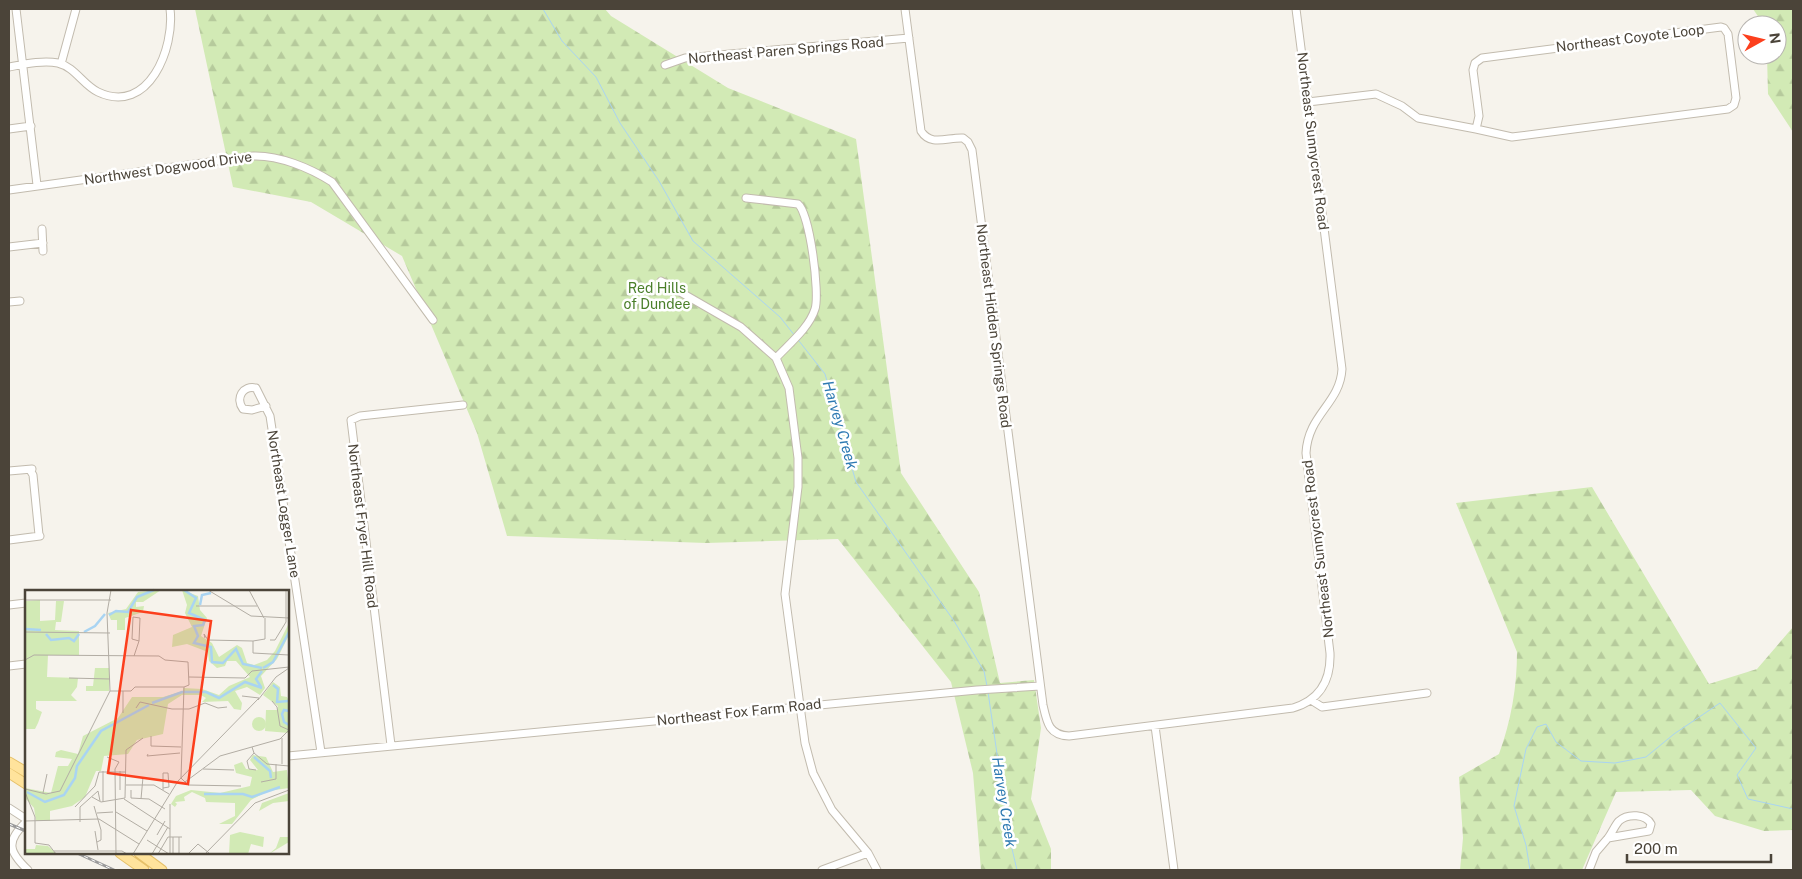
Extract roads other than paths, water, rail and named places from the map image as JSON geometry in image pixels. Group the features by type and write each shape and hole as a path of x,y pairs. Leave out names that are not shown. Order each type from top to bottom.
{"main road":[{"path":"9,762 25,771"},
{"path":"9,773 25,783"},
{"path":"121,854 144,870"},
{"path":"140,854 162,870"}],"street":[{"path":"16,9 37,185"},
{"path":"61,64 76,9"},
{"path":"9,66 46,62 61,64 70,68 98,92 115,96 135,92 152,80 158,72 172,26 170,9"},
{"name":"Northeast Hidden Springs Road","path":"905,9 921,132 925,137 935,141 963,138 970,146 972,155 1040,686"},
{"name":"Northeast Sunnycrest Road","path":"1296,9 1342,369 1339,386 1313,424 1306,443 1331,663 1327,680 1312,700"},
{"name":"Northeast Coyote Loop","path":"1308,102 1376,94 1402,106 1418,118 1512,137 1728,109 1734,104 1736,98 1726,30 1717,27 1482,58 1475,63 1473,70 1479,116 1476,129"},
{"name":"Northeast Paren Springs Road","path":"665,65 685,58 909,38"},
{"path":"9,129 31,126"},
{"name":"Northwest Dogwood Drive","path":"9,190 253,156 277,158 321,175 335,186 372,240 433,320"},
{"path":"746,198 794,202 804,209 811,241 817,303 810,319 776,358"},
{"path":"9,247 43,247 42,229"},
{"path":"661,281 735,324 776,358 789,388 798,458 798,487 785,587 805,743 814,775 832,810 868,853 877,870"},
{"path":"9,302 20,301"},
{"name":"Northeast Logger Lane","path":"266,406 273,430 321,752"},
{"name":"Northeast Fryer Hill Road","path":"391,745 351,420 360,416 464,406"},
{"path":"9,472 31,470 39,535 9,540"},
{"path":"9,605 25,603"},
{"path":"9,666 25,664"},
{"path":"1040,686 1049,727 1057,734 1069,736 1293,708 1312,700 1322,707 1427,693"},
{"name":"Northeast Fox Farm Road","path":"289,756 801,706 1040,686"},
{"path":"1155,726 1174,870"},
{"path":"9,808 25,820"},
{"path":"1589,868 1596,852 1619,821 1628,817 1642,816 1649,819 1651,824 1648,831 1608,838"},
{"path":"25,822 15,834 10,850 28,870"},
{"path":"822,870 868,853"}],"waterway":[{"name":"Harvey Creek","path":"543,9 562,41 596,77 620,123 659,181 693,241 780,317 795,336"},
{"name":"Harvey Creek","path":"799,341 825,374 856,482 954,621 984,671 987,686"},
{"name":"Harvey Creek","path":"988,692 1009,836 1017,870"},
{"path":"1530,870 1526,845 1514,806 1526,749 1537,727 1546,724 1556,742 1581,761 1615,763 1646,757 1674,734 1720,703 1756,748 1737,775 1748,799 1793,809"}],"railway":[{"path":"9,824 25,831"},
{"path":"79,854 114,870"}],"park label":[{"name":"Red Hills of Dundee","path":"657,296"}]}
